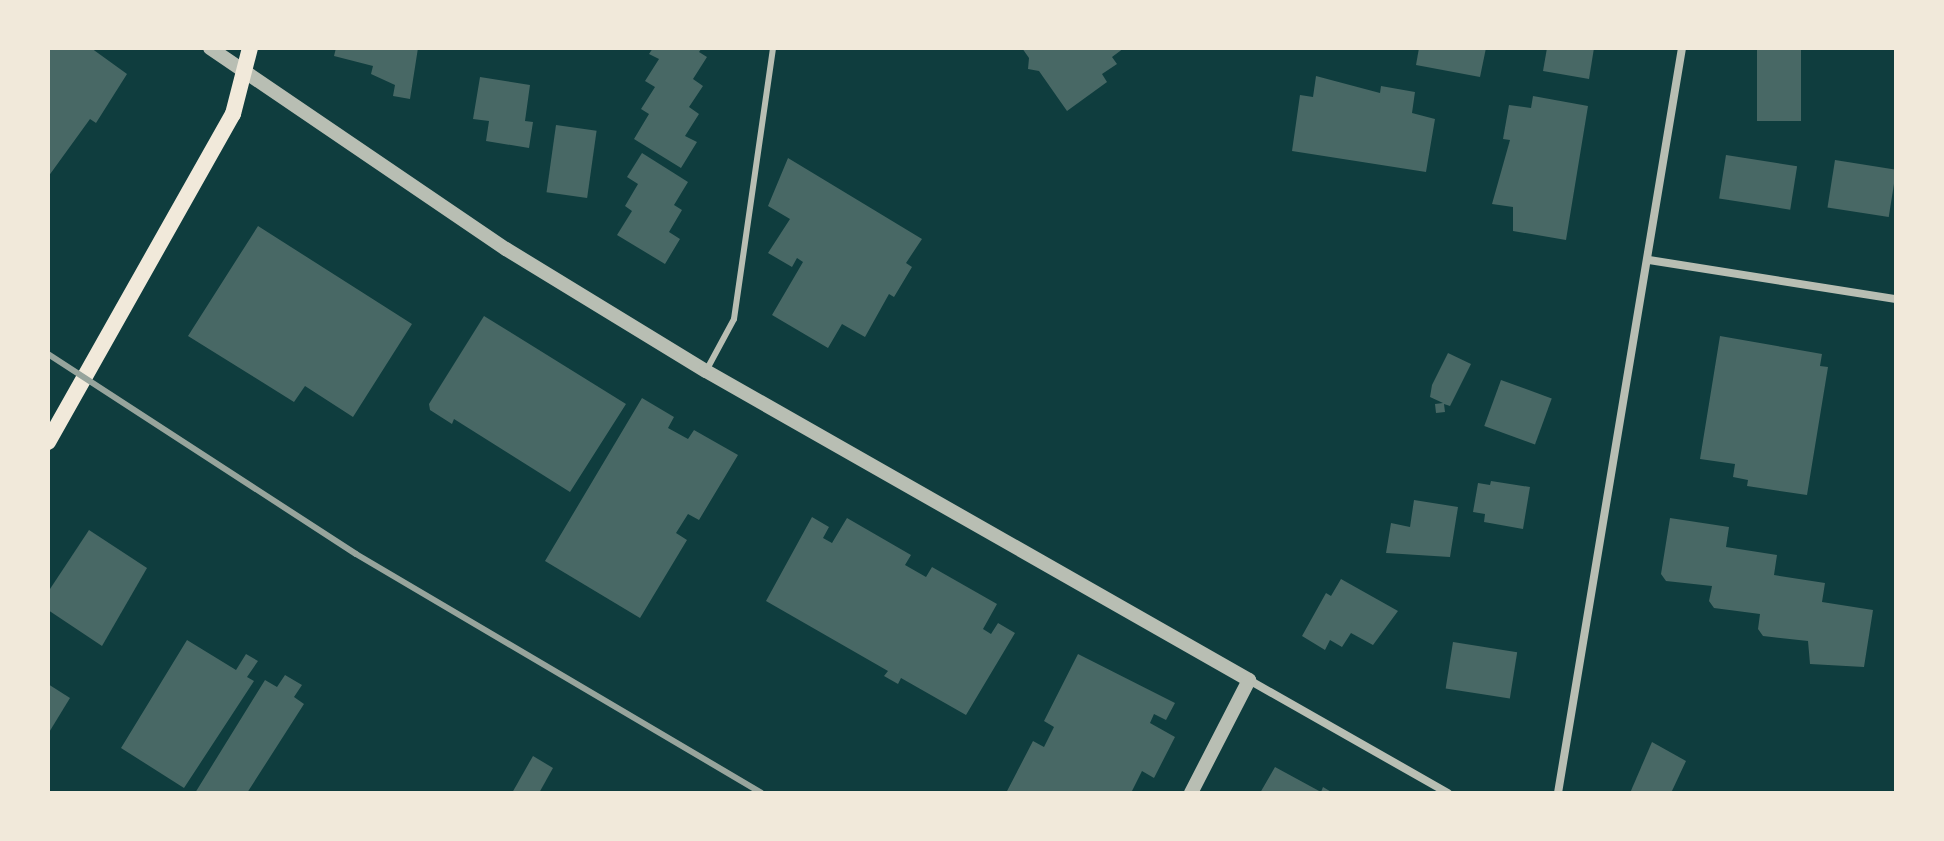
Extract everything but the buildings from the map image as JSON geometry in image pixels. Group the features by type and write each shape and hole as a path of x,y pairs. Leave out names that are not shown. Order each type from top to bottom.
{"main road":[{"path":"48,442 233,114 250,48"}],"street":[{"path":"210,48 506,249 706,371 1448,793"},
{"path":"1558,793 1682,48"},
{"path":"1649,260 1896,299"},
{"path":"1191,793 1249,680"}],"lane":[{"path":"706,371 734,319 773,48"}],"railway":[{"path":"48,354 356,554 761,793"}]}
